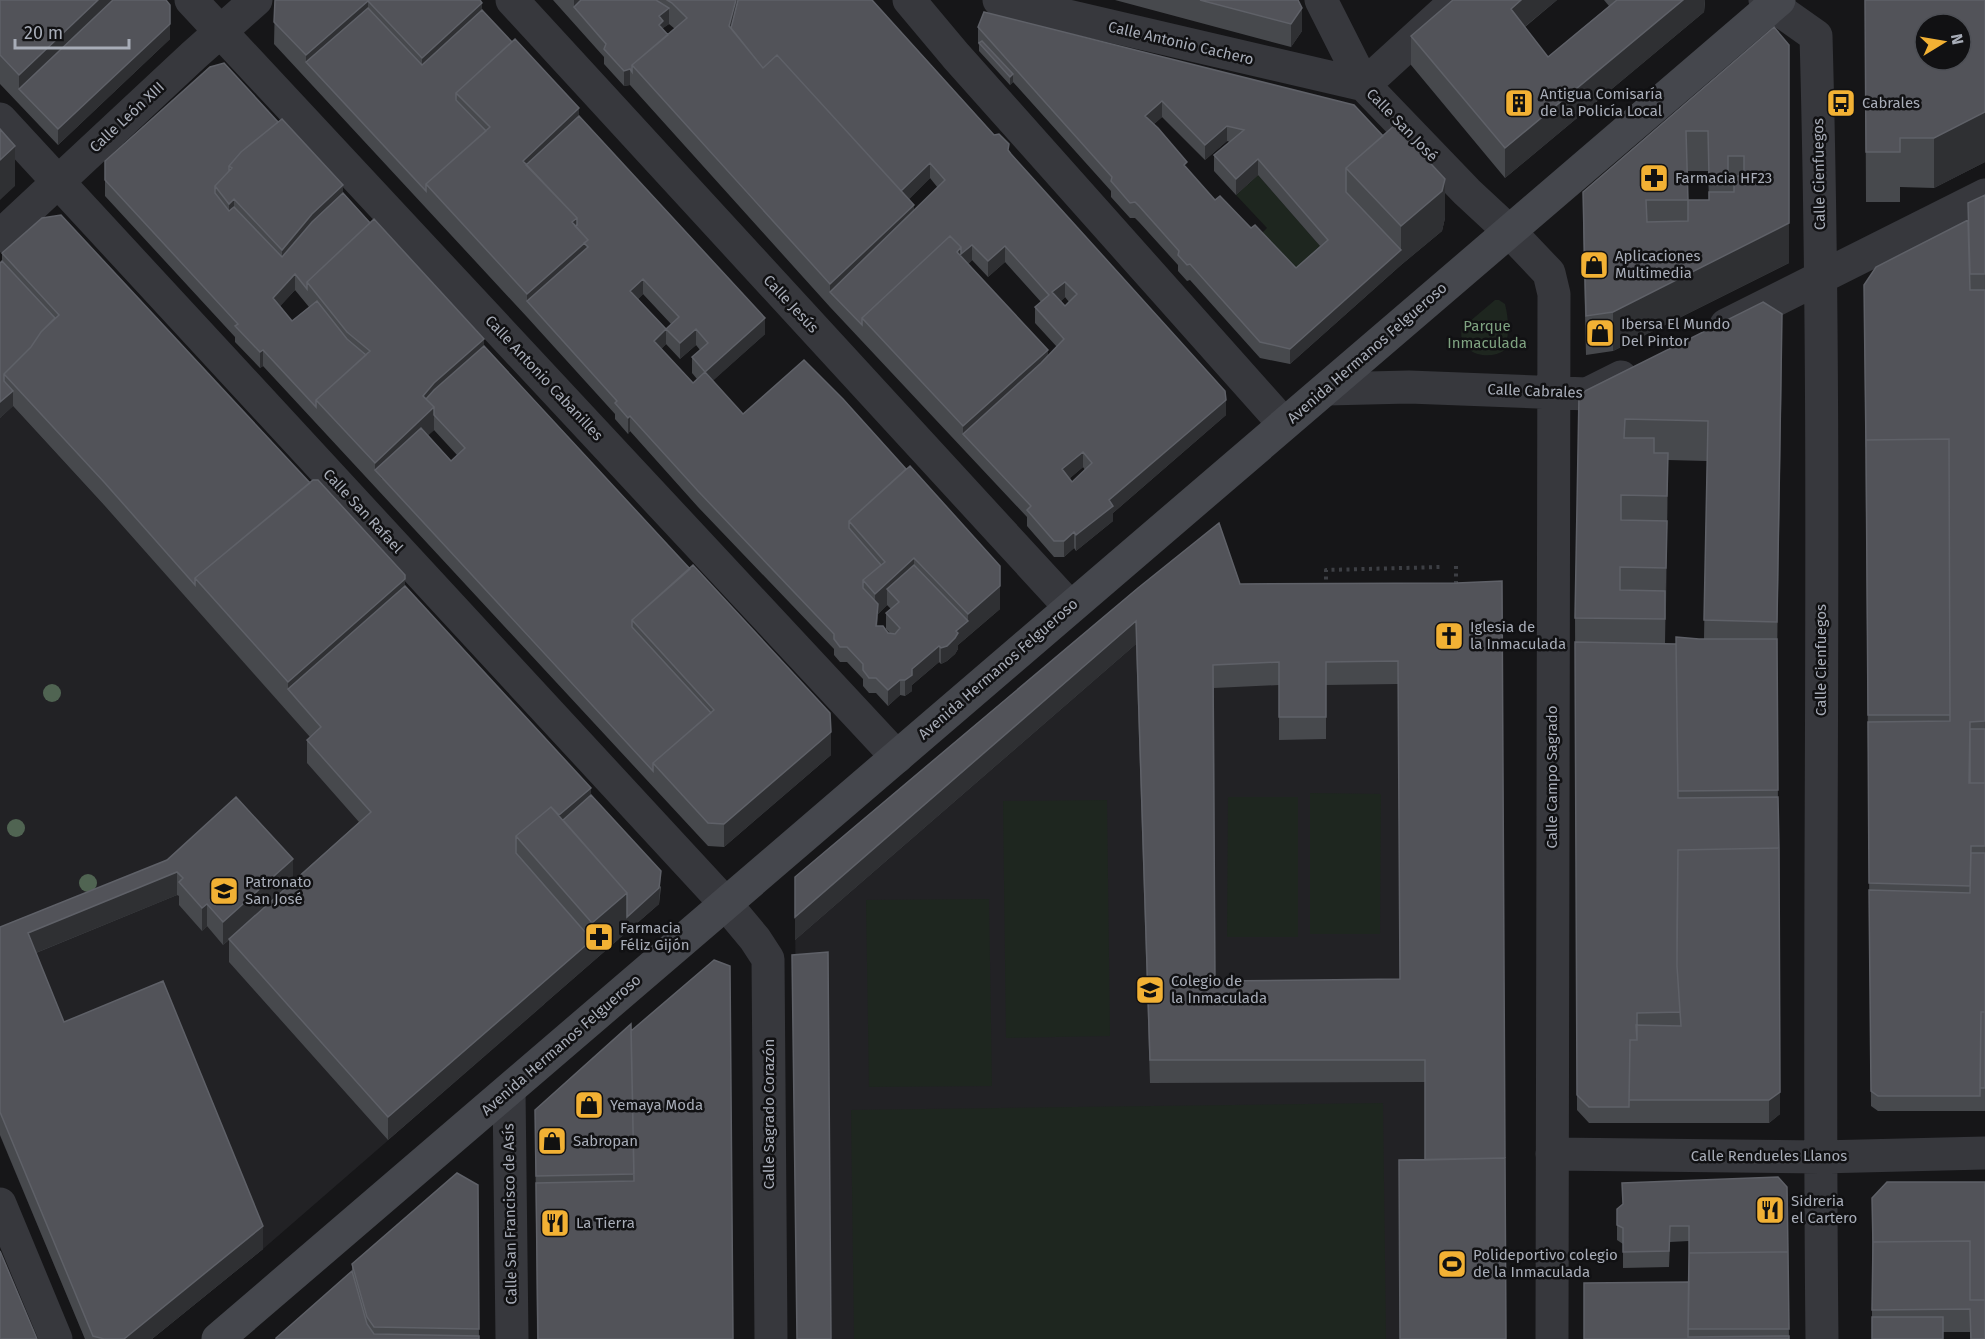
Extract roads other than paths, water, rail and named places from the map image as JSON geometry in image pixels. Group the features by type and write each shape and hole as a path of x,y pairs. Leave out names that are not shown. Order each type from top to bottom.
{"street":[{"name":"Calle Antonio Cabanilles","path":"191,0 897,757"},
{"name":"Calle León XIII","path":"0,236 256,0"},
{"name":"Calle Jesús","path":"512,0 1070,607"},
{"path":"909,0 956,56 1284,424"},
{"name":"Calle Antonio Cachero","path":"999,0 1364,85"},
{"name":"Calle San José","path":"1321,0 1364,85 1467,192 1509,231"},
{"path":"1364,85 1457,0"},
{"name":"Avenida Hermanos Felgueroso","path":"228,1335 725,903 1327,389 1772,2"},
{"name":"Calle Cienfuegos","path":"1772,2 1816,36 1820,278 1822,1339"},
{"name":"Calle San Rafael","path":"0,119 725,903"},
{"path":"1702,337 1985,195"},
{"name":"Calle Campo Sagrado","path":"1509,231 1549,273 1554,294 1552,1339"},
{"name":"Calle Cabrales","path":"1327,389 1409,387 1587,394 1650,363"},
{"name":"Calle Sagrado Corazón","path":"725,903 756,939 768,959 771,1339"},
{"name":"Calle San Francisco de Asís","path":"509,1090 512,1339"},
{"name":"Calle Rendueles Llanos","path":"1552,1154 1820,1157 1985,1153"},
{"path":"0,1204 56,1339"}],"place":[{"name":"Antigua Comisaría de la Policía Local","path":"1519,103"},
{"name":"Cabrales","path":"1841,103"},
{"name":"Farmacia HF23","path":"1654,178"},
{"name":"Aplicaciones Multimedia","path":"1594,265"},
{"name":"Ibersa El Mundo Del Pintor","path":"1600,333"},
{"name":"Iglesia de la Inmaculada","path":"1449,636"},
{"name":"Patronato San José","path":"224,891"},
{"name":"Farmacia Féliz Gijón","path":"599,937"},
{"name":"Colegio de la Inmaculada","path":"1150,990"},
{"name":"Yemaya Moda","path":"589,1105"},
{"name":"Sabropan","path":"552,1141"},
{"name":"Sidreria el Cartero","path":"1770,1210"},
{"name":"La Tierra","path":"555,1223"},
{"name":"Polideportivo colegio de la Inmaculada","path":"1452,1264"}],"park label":[{"name":"Parque Inmaculada","path":"1487,334"}]}
